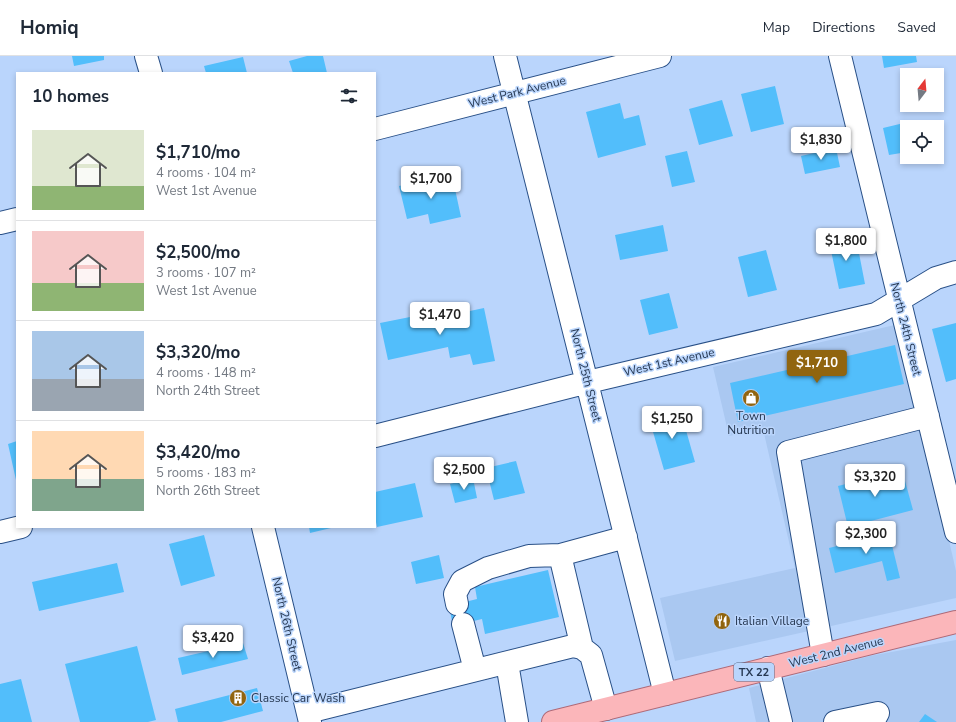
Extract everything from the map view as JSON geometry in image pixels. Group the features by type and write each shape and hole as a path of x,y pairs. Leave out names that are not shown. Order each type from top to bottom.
{"main road":[{"name":"West 2nd Avenue","path":"553,722 956,622"}],"street":[{"path":"146,56 151,72"},
{"name":"North 25th Street","path":"505,56 588,382 665,694"},
{"name":"West Park Avenue","path":"376,129 660,56"},
{"name":"North 24th Street","path":"840,56 956,532"},
{"path":"0,222 16,219"},
{"name":"West 1st Avenue","path":"376,436 588,382 876,314 900,301 936,278 956,272"},
{"path":"823,655 788,452 928,416"},
{"path":"0,532 17,528"},
{"name":"North 26th Street","path":"263,528 309,717"},
{"path":"475,670 455,594 462,581 488,568 529,556 560,555 626,537"},
{"path":"560,555 582,648"},
{"path":"309,717 475,670 573,646 582,648 591,655 606,709"},
{"path":"507,663 517,722"},
{"path":"768,668 781,722"},
{"path":"835,722 878,713 873,722"}],"shaded area":[{"path":"899,324 956,571 956,598 675,661 660,598 795,568 763,429 729,436 713,367"},
{"path":"956,640 956,722 756,722 749,688 870,656"}],"building":[{"path":"72,56 104,56 104,60 74,66"},
{"path":"307,56 323,56 327,72 293,72 289,61"},
{"path":"882,56 916,56 917,62 884,68"},
{"path":"243,57 247,72 206,72 204,66"},
{"path":"775,86 784,124 751,132 741,94"},
{"path":"722,100 733,136 699,145 689,109"},
{"path":"620,103 624,119 639,115 646,145 598,158 586,112"},
{"path":"900,124 900,153 889,155 883,128"},
{"path":"836,148 840,167 805,174 801,156"},
{"path":"687,151 695,182 672,187 665,156"},
{"path":"452,175 461,217 430,224 428,214 407,219 399,186"},
{"path":"663,225 668,251 620,260 615,235"},
{"path":"845,232 849,250 858,248 865,284 839,289 828,236"},
{"path":"766,250 777,290 748,297 738,257"},
{"path":"669,293 678,328 649,335 640,300"},
{"path":"484,308 495,361 473,365 470,354 450,358 448,347 388,360 380,323 435,312 437,318"},
{"path":"956,323 956,379 946,382 932,329"},
{"path":"895,345 904,384 738,422 730,383"},
{"path":"680,409 695,462 664,470 649,418"},
{"path":"16,441 16,480 8,444"},
{"path":"516,461 525,493 494,500 486,468"},
{"path":"902,470 913,510 848,527 838,486"},
{"path":"473,478 477,498 455,503 450,484"},
{"path":"415,483 423,517 377,527 376,492"},
{"path":"309,528 331,528 310,533"},
{"path":"889,533 900,578 887,581 882,561 835,573 829,548"},
{"path":"204,535 215,576 181,586 169,544"},
{"path":"439,555 444,578 416,584 411,562"},
{"path":"117,563 124,592 39,611 32,582"},
{"path":"548,570 559,617 485,634 482,619 453,626 449,606 477,599 475,587"},
{"path":"243,643 248,659 182,675 178,658"},
{"path":"137,646 156,720 148,722 80,722 65,664"},
{"path":"21,679 32,722 0,722 0,684"},
{"name":"Classic Car Wash","path":"257,688 263,711 221,722 178,722 175,709"},
{"path":"925,714 937,722 919,722"}],"place":[{"name":"Town Nutrition","path":"751,398"},
{"name":"Italian Village","path":"722,621"},
{"name":"Classic Car Wash","path":"238,698"}]}
